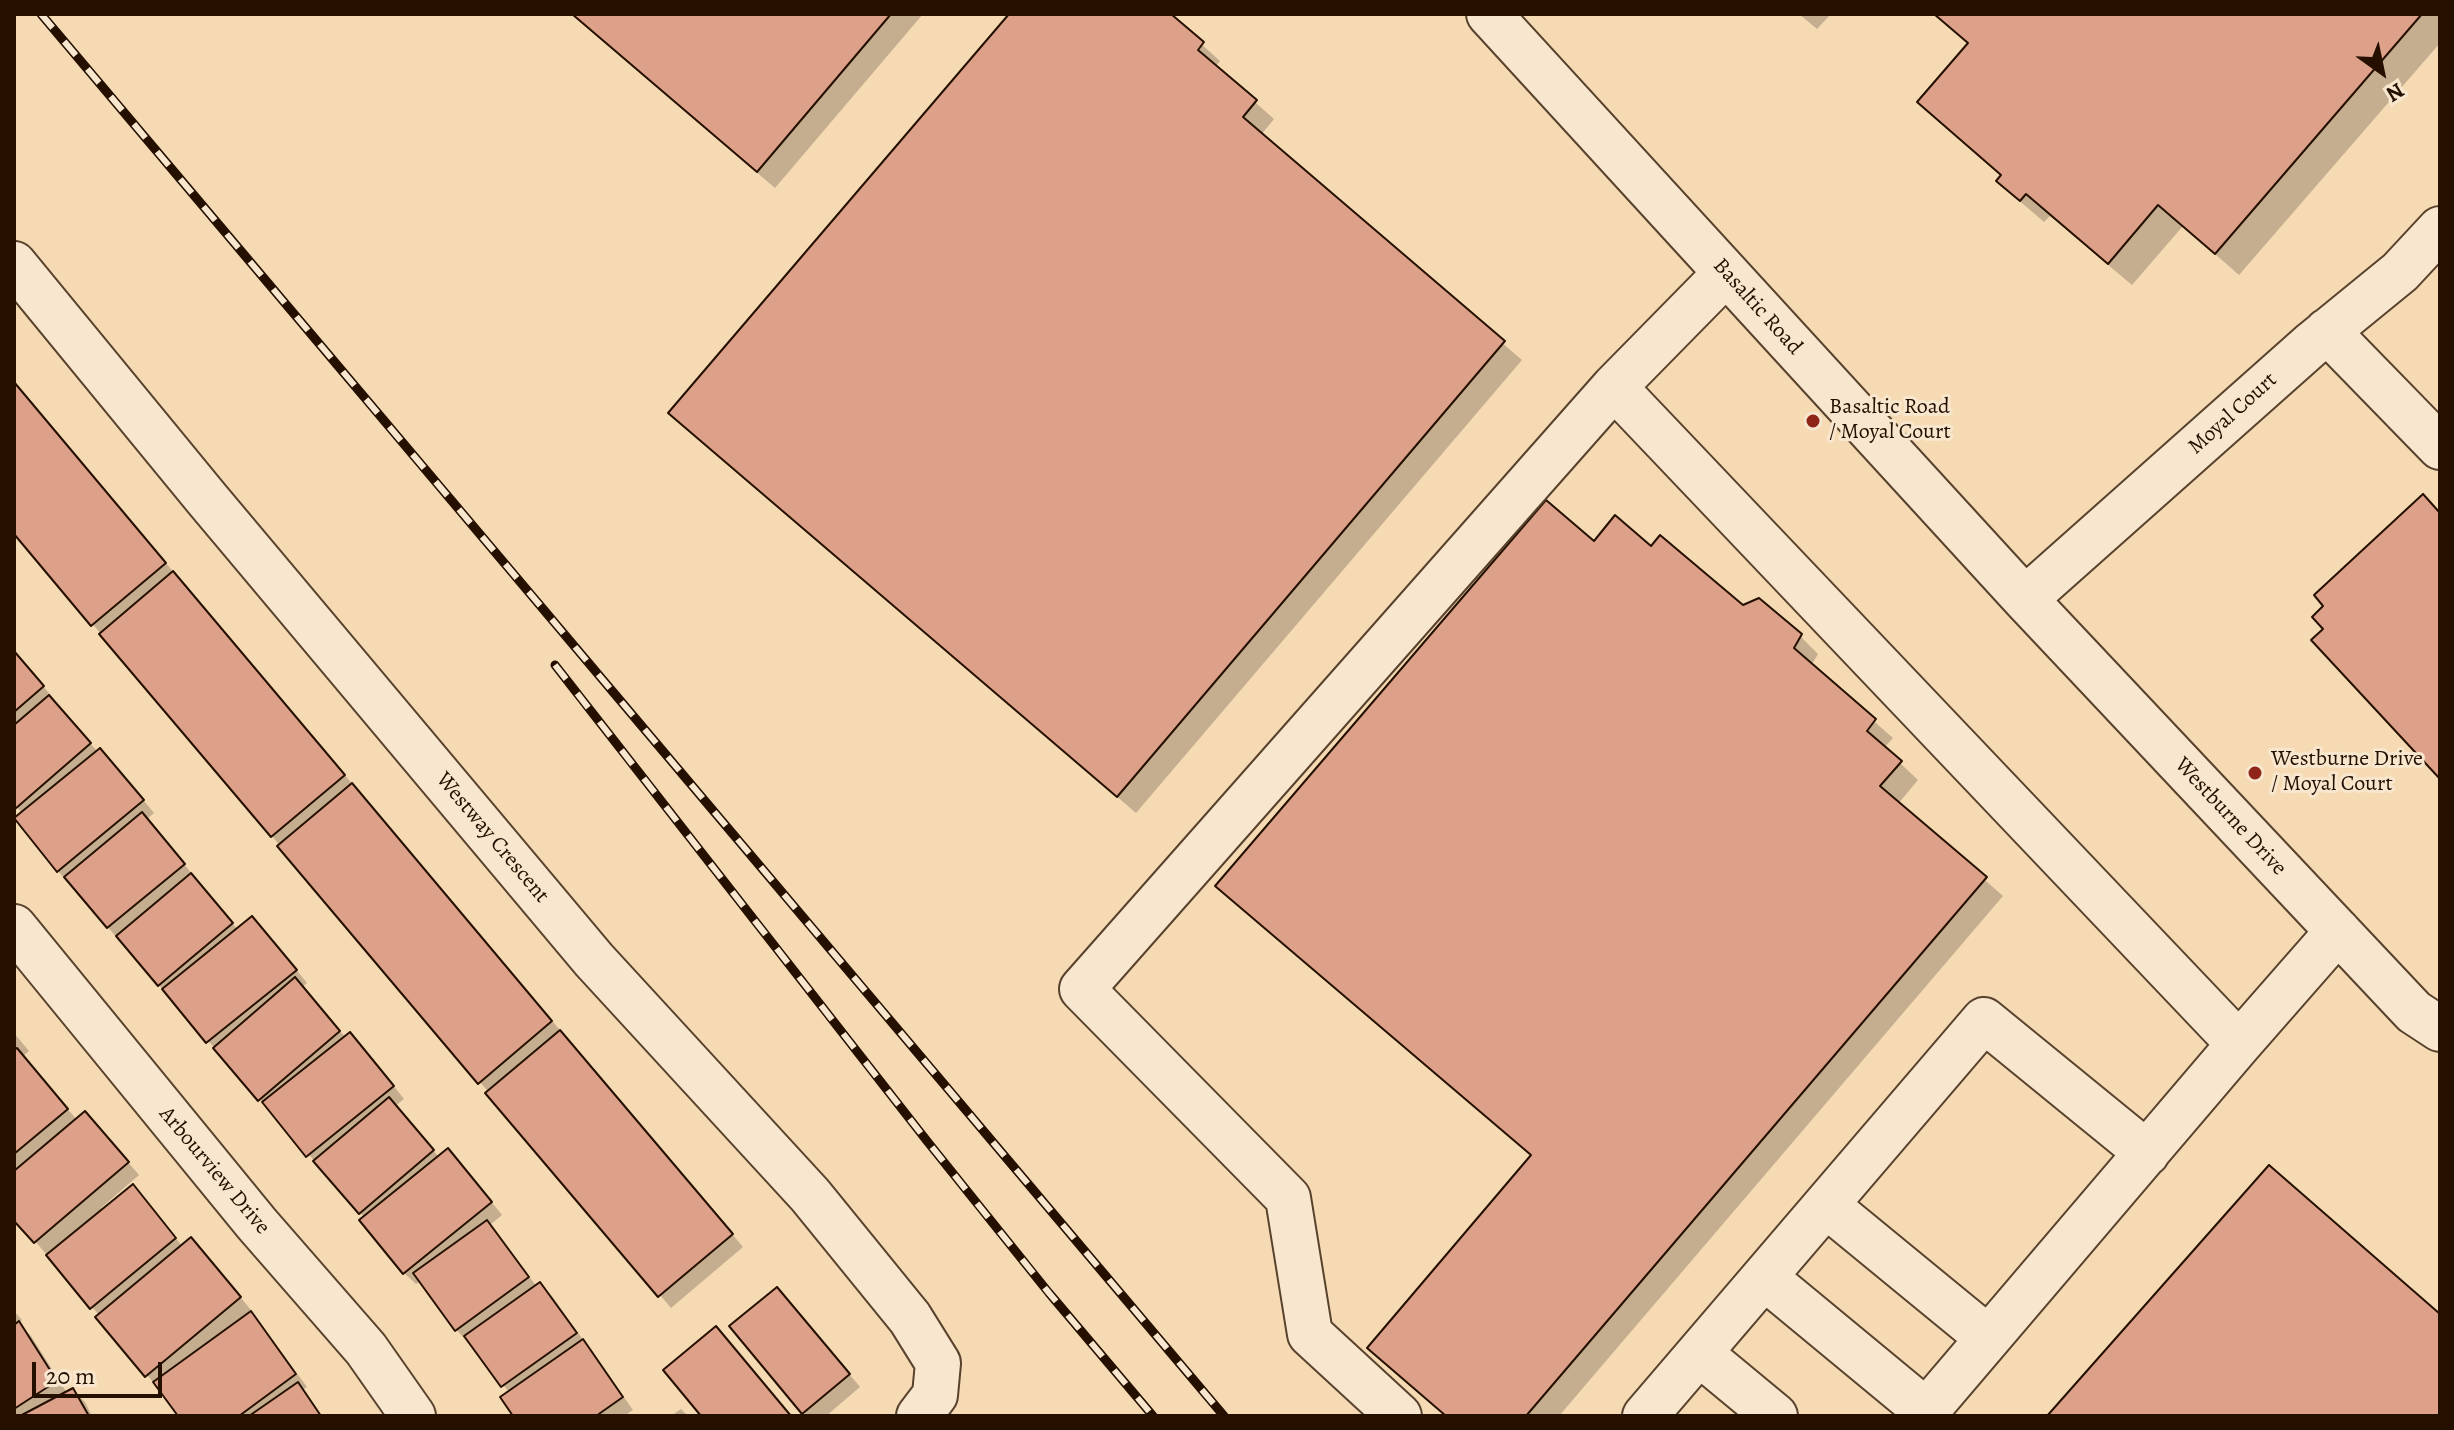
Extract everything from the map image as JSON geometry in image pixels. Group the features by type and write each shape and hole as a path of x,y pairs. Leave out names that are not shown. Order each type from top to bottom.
{"street":[{"name":"Basaltic Road","path":"1489,14 2025,599"},
{"name":"Moyal Court","path":"2025,599 2327,331 2400,272 2440,229"},
{"name":"Westway Crescent","path":"14,264 594,960 810,1195 910,1318 938,1363 935,1395 919,1416"},
{"path":"1399,1416 1310,1334 1288,1198 1082,989 1614,387 1726,273"},
{"path":"2327,331 2440,447"},
{"path":"1614,387 2239,1044"},
{"name":"Westburne Drive","path":"2025,599 2414,1012 2440,1029"},
{"name":"Arbourview Drive","path":"14,927 227,1187 366,1349 413,1416"},
{"path":"1764,1277 1924,1413 2338,931"},
{"path":"1645,1416 1984,1020 2147,1153"},
{"path":"1826,1205 1988,1338"},
{"path":"1699,1353 1775,1416"}],"building":[{"path":"572,14 891,14 757,172"},
{"path":"1009,14 1171,14 1204,42 1198,50 1257,100 1243,117 1505,341 1117,797 668,413"},
{"path":"1934,14 2422,14 2215,254 2158,205 2108,264 2026,194 2020,201 1996,181 2001,175 1917,102 1968,43"},
{"path":"14,382 166,563 91,626 14,534"},
{"path":"2423,494 2440,513 2440,779 2311,640 2323,629 2312,617 2323,606 2314,595"},
{"path":"1546,500 1594,541 1615,515 1651,546 1660,535 1743,605 1759,598 1802,634 1794,648 1876,719 1867,731 1902,761 1880,786 1987,877 1526,1416 1446,1416 1367,1348 1531,1155 1215,886"},
{"path":"173,571 345,775 271,837 99,634"},
{"path":"14,651 44,686 14,712"},
{"path":"49,695 91,743 15,809 14,725"},
{"path":"100,748 144,800 57,872 14,818"},
{"path":"352,783 552,1021 478,1084 277,846"},
{"path":"142,812 185,864 107,928 64,877"},
{"path":"191,873 233,923 158,986 116,936"},
{"path":"252,916 297,970 206,1043 162,989"},
{"path":"295,977 340,1031 258,1101 213,1048"},
{"path":"560,1030 733,1234 658,1297 485,1093"},
{"path":"350,1032 394,1086 306,1157 262,1102"},
{"path":"17,1048 68,1109 14,1154 14,1050"},
{"path":"389,1097 434,1150 359,1214 313,1161"},
{"path":"85,1111 129,1162 34,1243 14,1221 14,1171"},
{"path":"448,1148 492,1202 403,1274 359,1220"},
{"path":"2269,1165 2440,1314 2440,1416 2047,1416"},
{"path":"133,1184 176,1238 90,1309 46,1255"},
{"path":"487,1220 529,1277 455,1331 413,1273"},
{"path":"191,1237 241,1297 145,1377 95,1317"},
{"path":"540,1282 577,1333 501,1387 464,1336"},
{"path":"777,1287 850,1374 802,1414 729,1326"},
{"path":"251,1311 296,1374 239,1416 178,1416 153,1382"},
{"path":"19,1321 57,1381 14,1409 14,1325"},
{"path":"716,1326 791,1416 701,1416 663,1370"},
{"path":"583,1339 623,1397 596,1416 513,1416 500,1397"},
{"path":"298,1382 321,1416 249,1416"},
{"path":"73,1388 89,1416 20,1416"}],"railway":[{"path":"41,14 1224,1416"},
{"path":"555,665 927,1141 1153,1416"}],"place":[{"name":"Basaltic Road / Moyal Court","path":"1813,421"},
{"name":"Westburne Drive / Moyal Court","path":"2255,773"}]}
